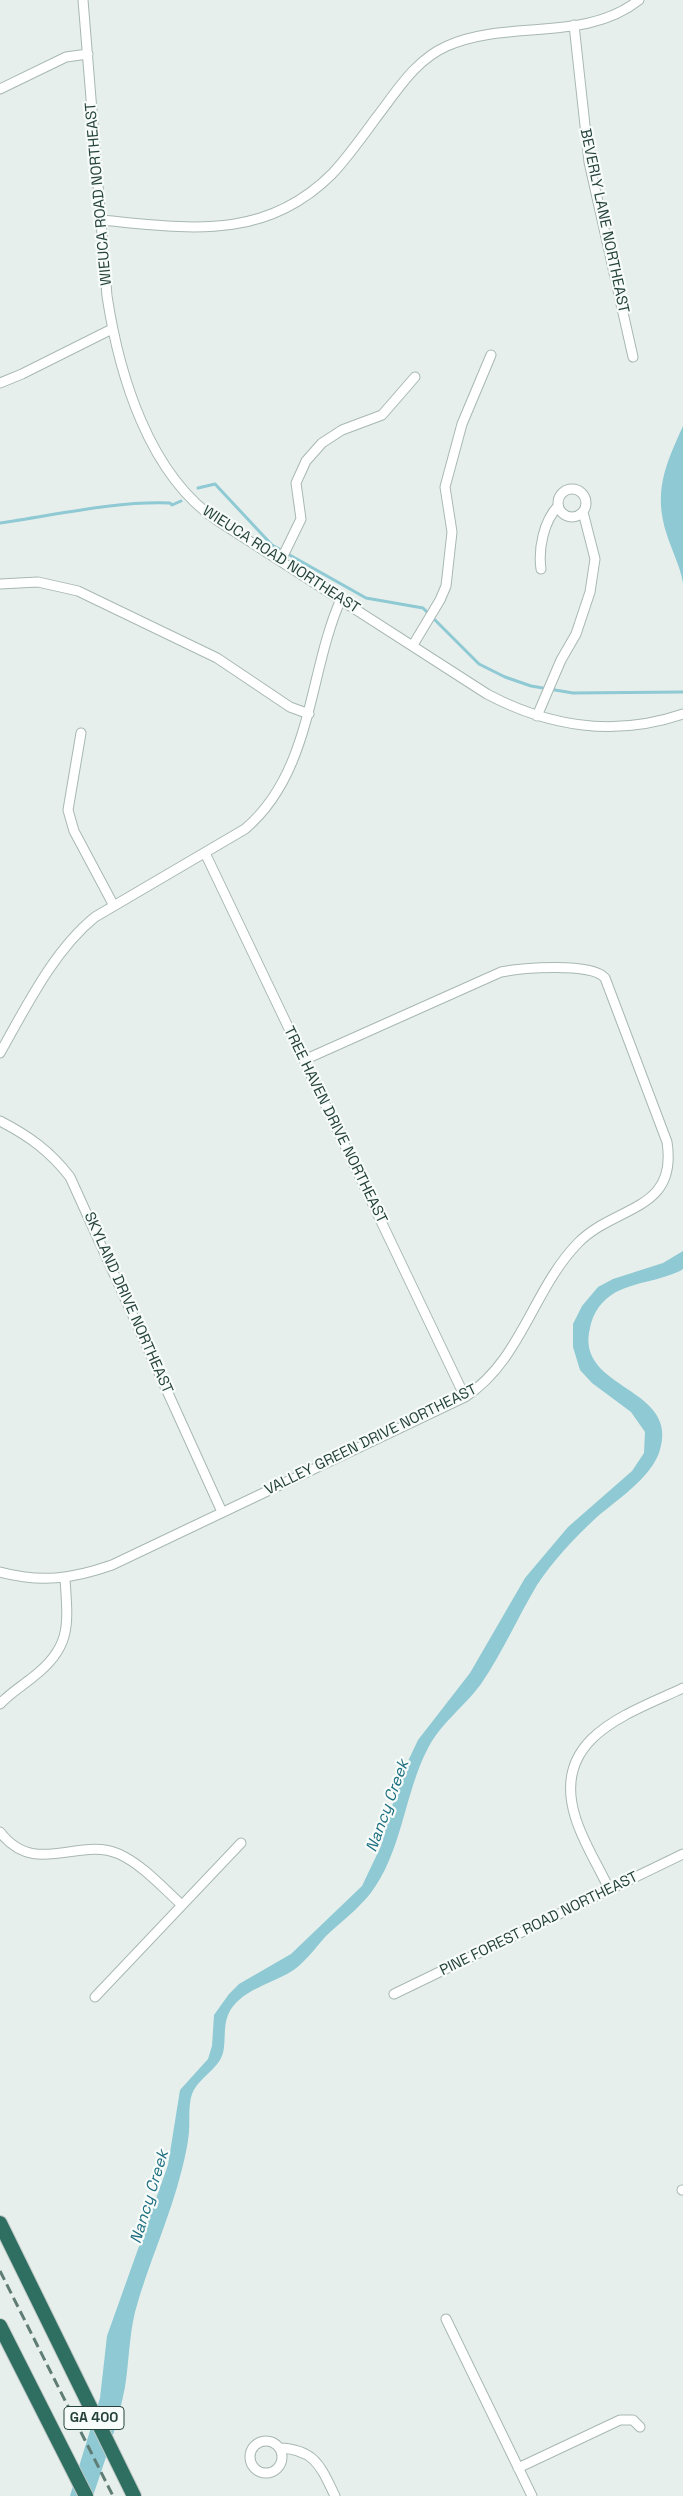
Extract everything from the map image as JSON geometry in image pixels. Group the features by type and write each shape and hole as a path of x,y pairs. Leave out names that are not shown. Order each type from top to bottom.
{"highway":[{"name":"GA 400","path":"0,2223 55,2339 134,2496"},
{"name":"GA 400","path":"0,2326 86,2496"}],"street":[{"name":"WIEUCA ROAD NORTHEAST","path":"83,0 112,329 128,384 152,444 165,468 196,504 218,521 281,559 487,694 512,707 564,723 591,727 619,727 683,714"},
{"path":"101,220 203,228 235,225 269,215 301,198 331,174 410,74 435,52 459,42 496,33 574,25 605,19 639,0"},
{"name":"BEVERLY LANE NORTHEAST","path":"574,25 589,162 633,357"},
{"path":"0,89 66,57 88,54"},
{"path":"0,383 112,329"},
{"path":"413,646 446,586 452,532 445,487 462,424 491,355"},
{"path":"281,559 301,519 296,483 306,461 322,443 342,430 382,415 415,377"},
{"path":"538,716 560,663 576,634 590,592 595,559 583,512 586,498 575,489 562,493 558,506 550,515 539,555 541,569"},
{"path":"558,506 562,514 571,518 583,512"},
{"path":"0,584 38,582 78,591 217,658 290,707 309,714"},
{"path":"0,1053 33,996 73,938 95,917 245,829 265,809 293,757 309,714 329,631 341,599"},
{"path":"81,733 68,810 74,831 114,906"},
{"name":"TREE HAVEN DRIVE NORTHEAST","path":"205,853 466,1397"},
{"name":"VALLEY GREEN DRIVE NORTHEAST","path":"0,1572 15,1576 65,1579 112,1565 466,1397 482,1386 496,1372 522,1332 550,1279 576,1245 597,1227 648,1202 660,1190 667,1174 670,1158 667,1142 605,978 597,972 551,967 524,968 501,972 304,1060"},
{"name":"SKYLAND DRIVE NORTHEAST","path":"0,1121 36,1142 54,1157 70,1177 222,1512"},
{"path":"0,1704 46,1667 61,1649 65,1640 67,1620 65,1579"},
{"path":"610,1889 575,1818 571,1802 574,1770 580,1755 600,1730 683,1688"},
{"path":"0,1832 14,1845 37,1855 55,1856 86,1850 108,1851 119,1854 132,1862 182,1905"},
{"path":"96,1997 241,1843"},
{"name":"PINE FOREST ROAD NORTHEAST","path":"394,1994 683,1854"},
{"path":"446,2319 532,2496"},
{"path":"518,2468 620,2420 633,2420 640,2427"},
{"path":"279,2448 294,2448 307,2454 318,2463 335,2496"}],"water":[{"path":"683,426 683,583 663,520 661,492 666,467"},
{"path":"683,1251 683,1269 616,1292 599,1307 593,1317 590,1328 589,1349 597,1365 611,1378 643,1401 656,1414 662,1431 659,1453 654,1462 641,1480 597,1517 550,1567 537,1585 481,1684 433,1739 413,1784 389,1860 381,1878 370,1894 295,1969 248,1993 233,2006 228,2015 221,2059 199,2083 192,2094 189,2137 184,2160 177,2187 135,2312 125,2387 107,2455 93,2496 70,2496 100,2398 107,2336 168,2165 180,2090 208,2059 212,2046 214,2015 229,1994 239,1984 291,1954 362,1886 381,1846 400,1778 418,1740 470,1673 525,1578 568,1527 632,1471 644,1453 645,1432 631,1412 592,1383 580,1370 573,1347 573,1324 582,1306 598,1287 613,1279 663,1263"}],"waterway":[{"path":"198,488 215,484 272,545 366,598 423,608 479,664 505,677 531,686 573,693 683,692"},
{"path":"0,523 106,506 149,503 170,503 172,505 181,501"}],"railway":[{"path":"0,2271 113,2496"}],"water label":[{"name":"Nancy Creek","path":"388,1806"},
{"name":"Nancy Creek","path":"150,2197"}]}
